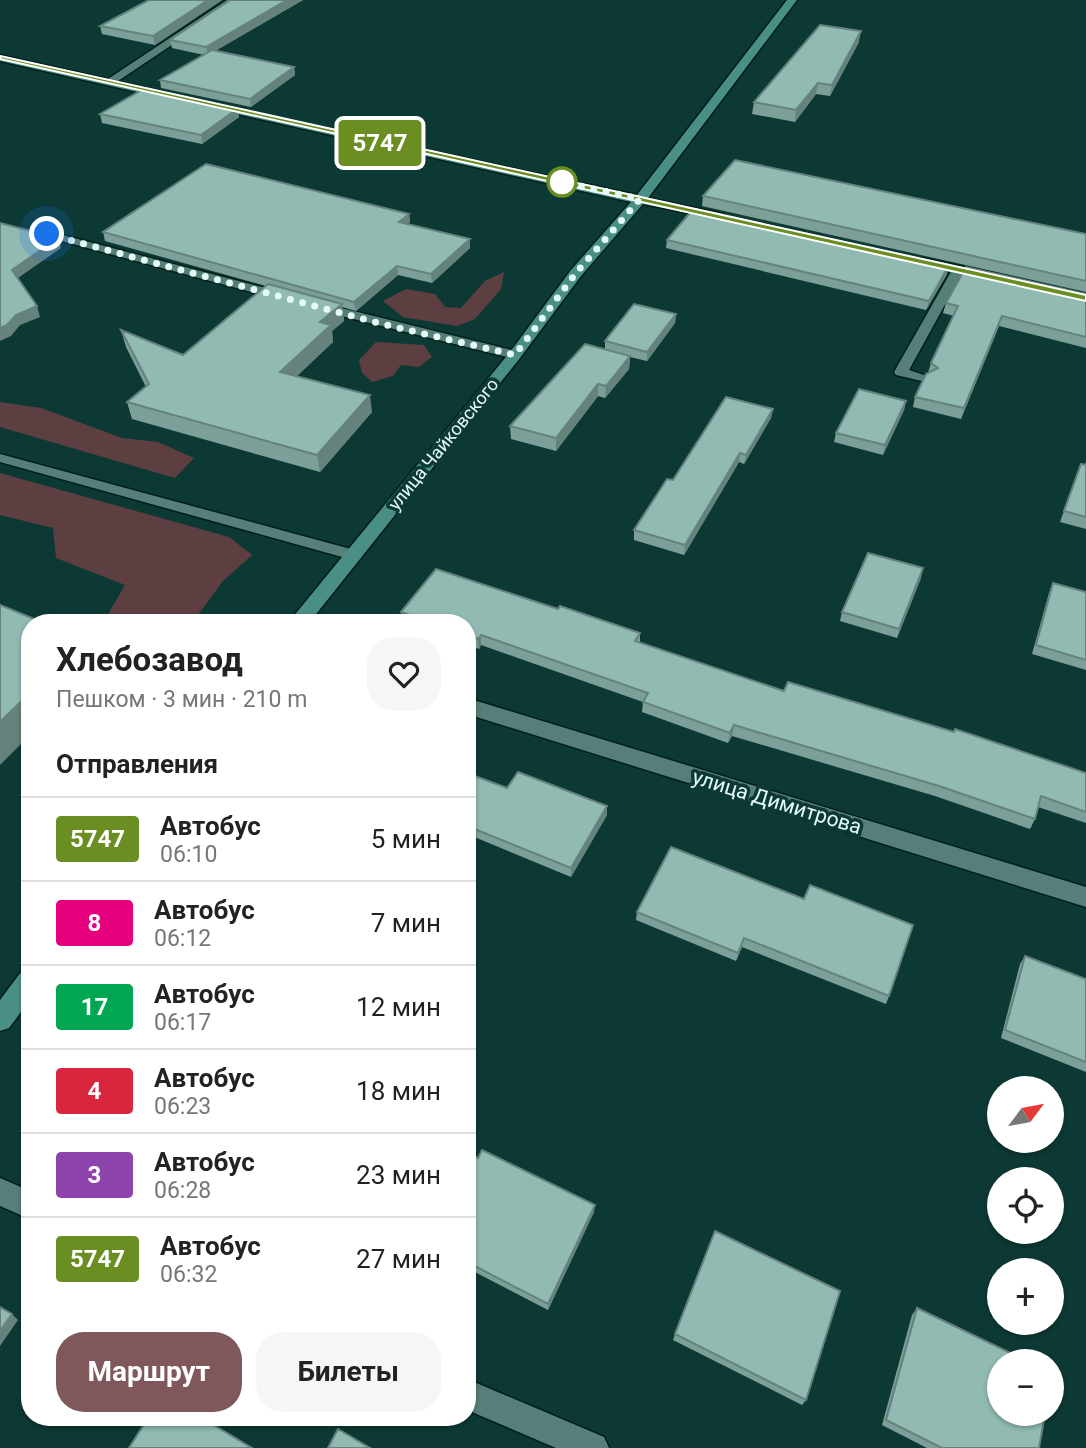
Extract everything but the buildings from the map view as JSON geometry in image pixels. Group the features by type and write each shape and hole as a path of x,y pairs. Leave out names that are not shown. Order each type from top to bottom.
{"street":[{"path":"108,83 234,0"},
{"name":"улица Чайковского","path":"305,614 515,355 576,273 640,199 792,0"},
{"path":"0,58 176,98"},
{"path":"202,104 729,219"},
{"path":"905,258 1009,281"},
{"name":"улица Димитрова","path":"476,709 1086,897"},
{"path":"0,1020 21,992"},
{"path":"0,1192 21,1201"},
{"path":"476,1398 593,1448"}],"lane":[{"path":"47,234 288,298"},
{"path":"926,378 901,372 958,270"},
{"path":"302,302 515,355"},
{"path":"0,458 353,555"}],"shaded area":[{"path":"504,272 501,289 475,319 457,326 403,317 383,301 406,289 435,294 445,307 461,308 485,281"},
{"path":"376,342 424,345 432,357 419,367 401,365 393,376 372,382 362,373 359,360"},
{"path":"0,402 41,408 122,438 158,442 194,458 175,478 0,427"},
{"path":"0,473 229,537 252,555 223,581 199,614 108,614 125,585 56,558 53,528 0,515"}],"bus line":[{"name":"5747","path":"0,58 1086,298"}],"route":[{"path":"47,234 382,324 515,355 576,273 640,199 562,182"}]}
